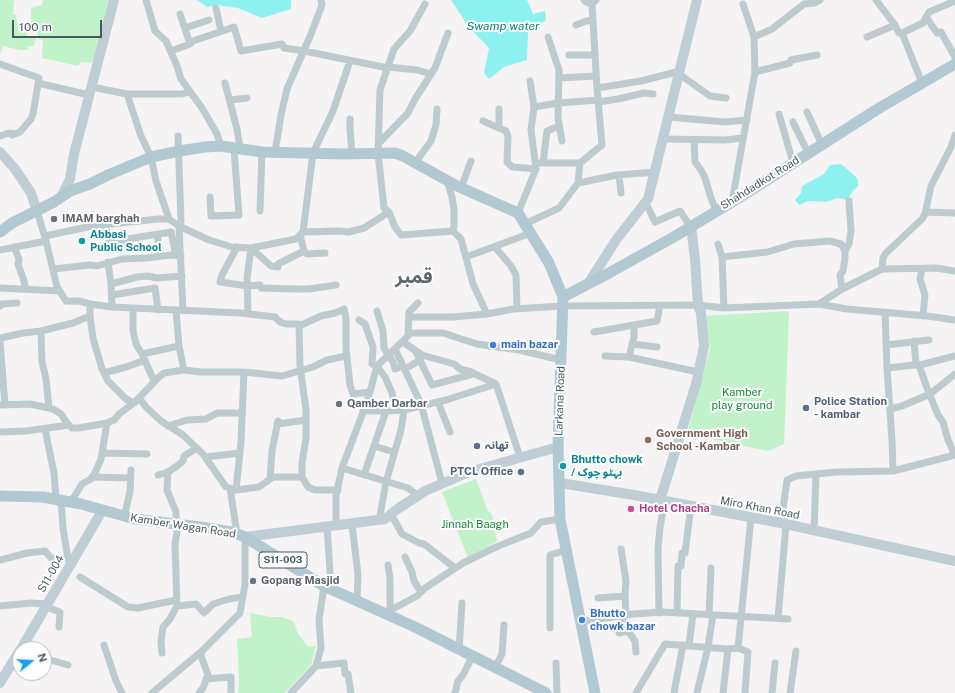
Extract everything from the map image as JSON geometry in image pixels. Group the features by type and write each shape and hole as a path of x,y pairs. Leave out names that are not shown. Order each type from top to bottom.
{"main road":[{"path":"62,196 70,179 74,154 114,0"},
{"path":"588,284 616,240 648,199 656,172 697,0"},
{"name":"Shahdadkot Road","path":"563,301 588,284 672,238 691,225 732,202 922,83 955,64"},
{"path":"0,232 12,223 54,202 62,196 108,175 151,158 179,151 222,146 262,152 352,154 378,148 395,153 461,188 518,213 549,263 563,301"},
{"path":"0,152 31,193 37,211"},
{"path":"662,501 704,346 701,313 698,305 691,225"},
{"name":"Larkana Road","path":"563,301 558,447 560,519 595,693"},
{"path":"241,535 379,521 385,519 425,491 469,472 558,447"},
{"name":"Miro Khan Road","path":"560,483 784,524 955,561"},
{"name":"Kamber Wagan Road","path":"0,496 43,497 124,517 241,535 326,587 387,612 494,668 527,689 546,693"},
{"name":"Larkana Road","path":"560,506 566,524 599,693"},
{"name":"S11-004","path":"27,641 47,606 71,559 102,511"},
{"name":"S11-004","path":"0,683 4,668 12,660"}],"street":[{"path":"146,0 155,31 166,41 178,66 181,79 217,134 222,146"},
{"path":"275,152 287,89 322,5 321,0"},
{"path":"483,121 506,131 508,162 513,167 535,166 543,163 580,163 602,145 596,76 593,20 594,2 586,2 584,0"},
{"path":"754,37 772,29 804,2 814,3 820,0"},
{"path":"876,0 896,25 899,33 902,33 922,83"},
{"path":"902,33 923,23 929,12 955,1"},
{"path":"425,4 410,31 394,49 380,90 378,148 384,208 389,212 395,227 402,235 453,231 461,238 473,284 487,314"},
{"path":"732,202 755,72 754,37 743,4"},
{"path":"216,8 221,32"},
{"path":"180,14 190,44"},
{"path":"926,17 937,33 941,32 955,57"},
{"path":"185,28 209,20"},
{"path":"576,25 593,20"},
{"path":"867,37 896,25"},
{"path":"171,51 190,44 193,41 234,27 241,51 282,44 284,48 388,68 417,70 431,74"},
{"path":"378,148 408,113 415,98 435,68 448,33"},
{"path":"548,37 557,63 559,78 559,126 562,141"},
{"path":"569,56 595,55"},
{"path":"755,72 790,63 791,60 817,55"},
{"path":"304,251 302,233 313,153 332,111 350,61"},
{"path":"0,64 40,78 31,119 20,132 14,135 9,133 0,136"},
{"path":"597,88 679,72 710,96 726,98"},
{"path":"559,78 596,76"},
{"path":"518,213 535,166 531,130 534,107 530,81"},
{"path":"38,83 91,91 127,94 182,94 189,92"},
{"path":"210,197 210,216 239,215 237,129 226,83"},
{"path":"534,107 558,103 618,99 644,93 653,94"},
{"path":"127,94 141,136 151,158 156,181 169,219"},
{"path":"230,100 247,98"},
{"path":"415,163 431,141 436,125 437,109"},
{"path":"499,109 499,128"},
{"path":"807,112 822,145"},
{"path":"779,114 793,163"},
{"path":"669,117 725,122 747,120"},
{"path":"350,119 352,154"},
{"path":"793,122 808,154"},
{"path":"543,163 547,131 559,126"},
{"path":"882,270 883,258 885,254 922,219 926,212 931,186 951,147 955,135"},
{"path":"178,136 181,221 179,226 179,255 182,276 179,346 184,370"},
{"path":"664,139 725,140 744,138"},
{"path":"694,140 695,162 705,178 716,211"},
{"path":"260,211 262,152"},
{"path":"461,188 471,161"},
{"path":"466,257 495,247 512,239 559,208 578,184 580,163"},
{"path":"578,184 618,175 656,172"},
{"path":"618,175 621,193"},
{"path":"447,180 454,210 453,231"},
{"path":"842,289 840,275 843,271 845,251 851,231 849,201"},
{"path":"646,202 654,222 680,211 691,225"},
{"path":"37,211 46,238 57,286 66,300 112,307 212,311 275,317 280,322 286,324 299,324 299,326"},
{"path":"0,250 92,226 158,219 169,219 179,226 209,240 232,247 251,248 296,239 302,233 338,231 349,232 364,228 389,212"},
{"path":"926,212 955,213"},
{"path":"105,224 109,242 171,232 179,255"},
{"path":"157,235 161,256"},
{"path":"722,257 767,252 794,244 830,241 841,244 845,251"},
{"path":"718,244 722,257 724,308"},
{"path":"14,247 19,259 18,264 26,289"},
{"path":"237,247 222,275 220,282 248,286 260,285 261,288 308,289 336,285"},
{"path":"495,247 511,266 516,275 517,308"},
{"path":"251,248 271,266 278,267 278,264 304,251"},
{"path":"248,314 247,278 251,248"},
{"path":"304,251 307,254 325,253"},
{"path":"53,269 97,266 122,259 179,255"},
{"path":"108,262 112,307"},
{"path":"819,304 842,289 882,270 936,268 955,271"},
{"path":"922,269 920,279 925,295 923,316"},
{"path":"111,284 137,277 182,276"},
{"path":"0,288 59,291"},
{"path":"112,295 155,288 158,310"},
{"path":"410,317 453,317 487,314 563,301 660,306 698,305 724,308 819,304 847,310 885,312 955,320"},
{"path":"0,306 2,304 17,303"},
{"path":"291,693 316,666 321,648 319,620 330,571 331,526 342,468 370,392 377,366 408,336 410,317 409,312 418,303"},
{"path":"90,304 93,338 104,373 108,381 121,394 134,403"},
{"path":"594,332 657,321 660,306"},
{"path":"133,308 133,331 136,344 144,357 154,381"},
{"path":"299,326 321,316 344,310 346,318 346,356 350,385 353,394 370,392"},
{"path":"377,311 383,331 384,348 393,362 395,369 404,368 420,360"},
{"path":"885,312 893,471"},
{"path":"0,338 41,331 73,323 90,316"},
{"path":"359,320 365,324 373,348 372,364 377,366 385,377 400,410 401,430 386,482 379,521"},
{"path":"629,357 634,325"},
{"path":"299,326 300,370 306,410 306,438 302,464 302,477 308,487 315,490 338,490"},
{"path":"41,331 42,362 47,386 49,408"},
{"path":"408,333 443,334 477,344 518,350 561,360"},
{"path":"886,345 929,340"},
{"path":"0,341 3,405 30,404 49,408 61,414 69,426"},
{"path":"778,618 787,480 796,476 836,472 893,471 951,456 955,453 944,430 943,422 938,415 917,365 914,341"},
{"path":"403,342 422,355 454,364 460,369 496,384 520,457"},
{"path":"632,344 657,347"},
{"path":"104,373 126,367 144,357 179,346"},
{"path":"373,348 384,348"},
{"path":"395,349 420,406 442,484"},
{"path":"415,351 432,385 473,374"},
{"path":"0,432 69,426 72,428 79,428 107,423 114,420 119,414 134,403 154,381 164,373 184,370 201,372 244,372 282,376 313,367 328,360 346,356"},
{"path":"605,356 629,357 698,372"},
{"path":"887,368 917,365 955,356"},
{"path":"152,693 200,653 240,613 245,584 241,535 233,489 240,453 244,372"},
{"path":"890,408 902,406 930,394 955,374"},
{"path":"363,412 386,412 420,406 496,384"},
{"path":"139,398 146,407 168,426 183,435 206,457 226,486 233,489 259,487 274,477 302,477"},
{"path":"438,402 450,432"},
{"path":"364,475 386,412"},
{"path":"168,426 187,420 206,419 217,413 242,413"},
{"path":"270,480 272,451 277,422 306,420"},
{"path":"63,501 92,477 101,459 107,423"},
{"path":"0,560 27,553 45,551 51,558 71,559 63,528 63,501 54,473 45,429"},
{"path":"374,446 394,452"},
{"path":"158,475 168,472 183,461 184,456 197,448"},
{"path":"102,453 147,454"},
{"path":"206,457 240,453"},
{"path":"342,468 408,488 418,496"},
{"path":"124,517 130,492 131,470"},
{"path":"162,653 161,642 163,627 170,619 176,603 175,544 177,525 176,512 167,490 168,472"},
{"path":"814,531 816,474"},
{"path":"92,477 130,478"},
{"path":"659,613 658,549 662,501"},
{"path":"677,613 678,566 681,566 682,553 685,553 691,506"},
{"path":"391,514 402,534 424,544 455,568"},
{"path":"738,648 751,518"},
{"path":"387,612 417,596 425,588 455,568 496,547 531,533 541,522 560,519"},
{"path":"352,524 358,575 358,601"},
{"path":"621,549 626,581 622,633 628,631 635,641 636,652"},
{"path":"550,628 550,555 566,550"},
{"path":"404,557 412,572 414,581 421,592"},
{"path":"387,612 390,580 388,565"},
{"path":"697,693 708,647 711,615 711,568"},
{"path":"80,577 128,607 138,608 176,603 196,604 204,613 213,604 229,599 243,597"},
{"path":"598,598 625,596"},
{"path":"459,650 462,602"},
{"path":"0,606 31,603 47,606 60,612 59,627"},
{"path":"586,621 624,615 659,613 788,619"},
{"path":"674,693 693,614"},
{"path":"494,668 502,654 504,625"},
{"path":"636,693 665,644 728,649 738,648 748,652 745,693"},
{"path":"104,645 116,681 122,693"},
{"path":"723,693 728,649"},
{"path":"790,693 796,651"},
{"path":"199,693 203,688 208,675 200,653"},
{"path":"455,693 458,681 463,676 472,657"},
{"path":"52,660 68,664"},
{"path":"316,666 344,663 345,674 348,674 351,693"},
{"path":"556,663 557,693"},
{"path":"772,693 775,663"},
{"path":"206,679 231,677 231,693"}],"green space":[{"path":"0,0 14,0 13,14 16,15 18,31 27,33 28,37 36,38 34,46 28,46 28,50 20,50 3,46 0,54"},
{"path":"43,0 109,0 94,60 90,63 80,62 79,66 42,58 43,40 38,39 37,26 31,26 31,8 42,5"},
{"name":"Kamber play ground","path":"789,311 784,444 768,451 687,434 710,348 705,325 705,316"},
{"name":"Jinnah Baagh","path":"476,479 487,509 492,515 497,541 468,558 442,492"},
{"path":"250,613 270,617 283,617 294,622 298,634 308,647 316,646 311,665 285,693 238,693 239,680 237,639 252,637"}],"water":[{"path":"197,0 291,0 291,9 262,18 238,8 217,5 207,7"},
{"name":"Swamp water","path":"451,0 527,0 533,14 545,11 546,20 528,33 527,60 504,67 489,79 484,73 489,48 469,27"},
{"path":"841,164 856,177 858,181 858,186 847,200 838,198 826,202 808,201 799,205 795,200 801,193 802,186 824,174 830,165"}],"place":[{"name":"IMAM barghah","path":"54,219"},
{"name":"Abbasi Public School","path":"82,241"},
{"name":"main bazar","path":"493,345"},
{"name":"Qamber Darbar","path":"339,404"},
{"name":"Police Station - kambar","path":"806,408"},
{"name":"Government High School -Kambar","path":"648,440"},
{"name":"تھانہ","path":"477,446"},
{"name":"Bhutto chowk / بہٹو چوک","path":"563,466"},
{"name":"PTCL Office","path":"521,472"},
{"name":"Hotel Chacha","path":"631,509"},
{"name":"Gopang Masjid","path":"253,581"},
{"name":"Bhutto chowk bazar","path":"582,620"}],"district":[{"name":"قمبر","path":"414,277"}]}
